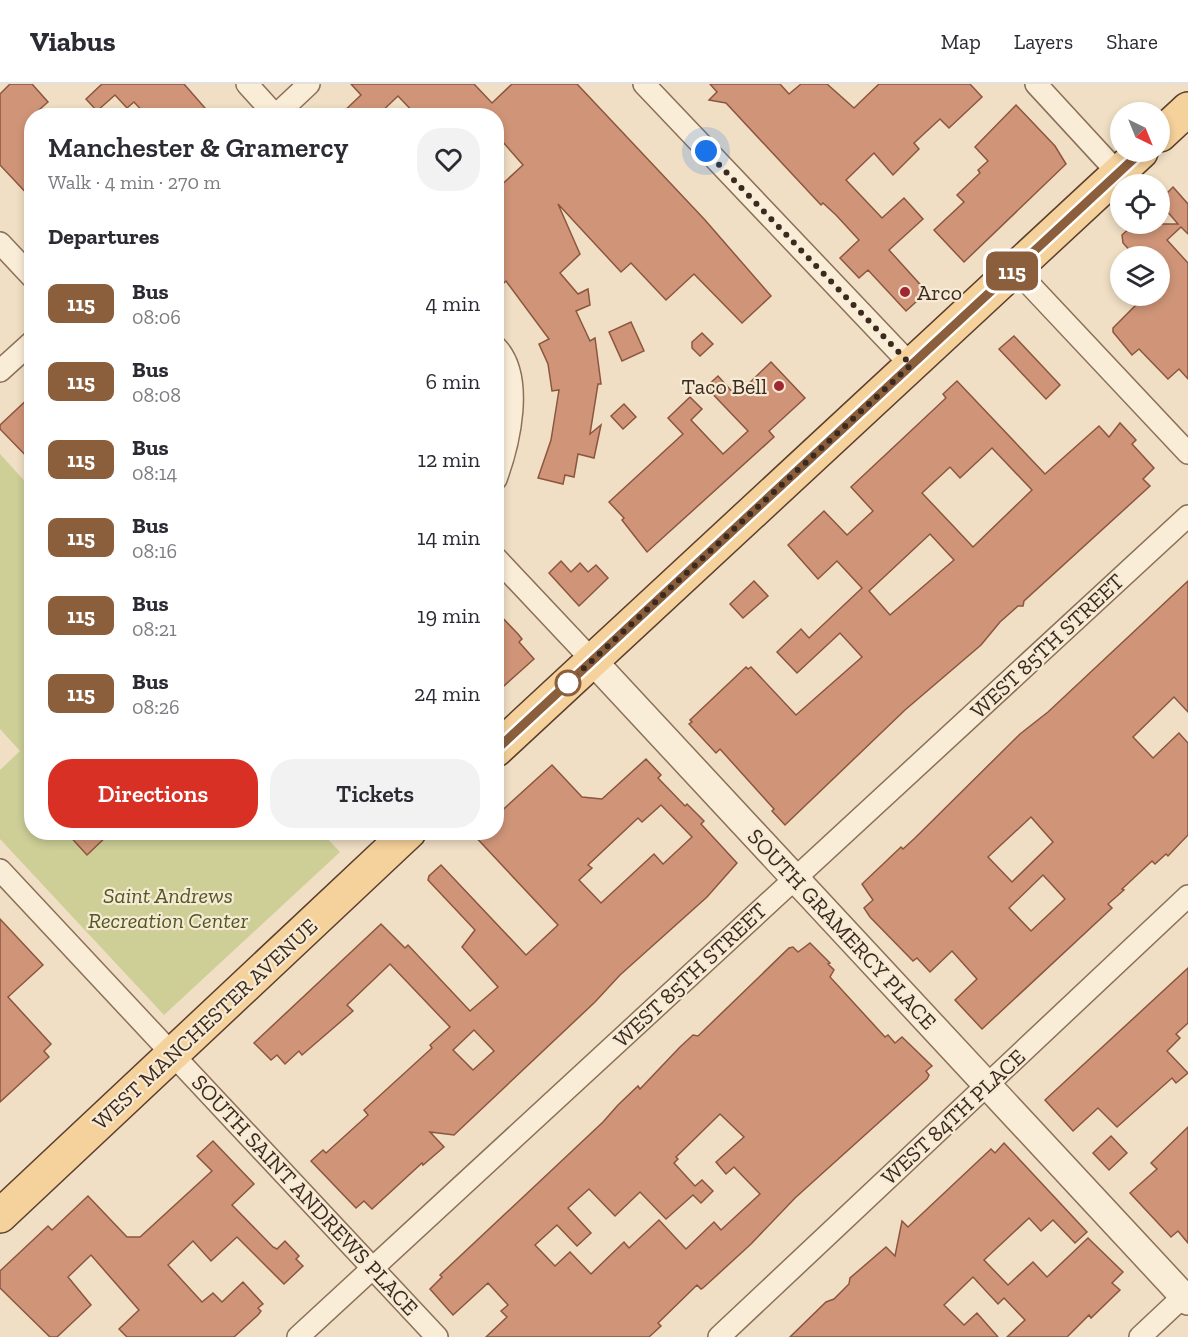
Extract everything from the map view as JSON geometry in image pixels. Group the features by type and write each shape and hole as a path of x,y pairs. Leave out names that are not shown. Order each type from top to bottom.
{"main road":[{"path":"1170,126 1188,109"},
{"path":"504,742 1129,162"},
{"name":"WEST MANCHESTER AVENUE","path":"0,1216 400,840"}],"street":[{"path":"247,84 269,108"},
{"path":"283,108 309,84"},
{"path":"644,84 911,365"},
{"path":"1036,84 1110,146"},
{"path":"0,243 24,268"},
{"path":"1015,269 1188,453"},
{"path":"0,371 24,349"},
{"path":"504,360 511,383 513,414 504,457"},
{"name":"WEST 85TH STREET","path":"298,1337 1188,516"},
{"name":"SOUTH GRAMERCY PLACE","path":"504,566 1186,1297"},
{"name":"SOUTH SAINT ANDREWS PLACE","path":"0,870 437,1337"},
{"name":"WEST 84TH PLACE","path":"719,1337 1188,897"},
{"path":"1140,1337 1186,1297"}],"green space":[{"name":"Saint Andrews Recreation Center","path":"0,454 24,480 24,840 329,840 340,852 164,1015 0,839 0,770 20,751 0,729"}],"building":[{"path":"10,84 32,84 48,102 41,108 24,108 24,190 0,165 0,94"},
{"path":"102,84 184,84 205,108 140,108 134,102 127,108 115,95 100,108 94,108 86,99"},
{"path":"351,84 474,84 492,103 512,84 577,84 705,220 771,296 742,323 694,274 666,300 631,263 621,272 558,204 580,254 560,273 578,294 588,289 590,305 576,311 590,341 595,338 601,384 598,384 590,434 601,425 594,458 578,454 574,477 565,475 563,484 538,478 551,440 559,390 552,391 548,364 539,344 549,339 506,281 504,283 504,183 523,165 504,143 504,108 409,108 398,96 385,108 347,108 361,95"},
{"path":"710,84 780,84 789,94 801,84 827,84 854,108 879,84 970,84 982,97 949,128 940,119 914,143 919,149 893,175 874,153 846,180 882,218 904,198 923,219 889,250 927,292 906,311 868,270 859,278 840,258 859,240 823,203 821,205 726,103 709,100 717,92"},
{"path":"1016,105 1055,146 1066,164 964,262 934,230 964,202 957,195 980,173 978,170 988,161 975,147"},
{"path":"1173,187 1188,204 1188,234 1181,227 1167,240 1188,263 1188,379 1179,369 1168,379 1139,349 1132,355 1113,332 1113,328 1135,306 1170,306 1170,246 1126,246 1122,235 1170,234 1170,224 1178,224 1170,215 1170,190"},
{"path":"631,322 644,351 622,361 609,332"},
{"path":"702,333 713,344 700,356 692,348 692,342"},
{"path":"1014,336 1060,385 1046,399 999,349"},
{"path":"771,362 805,398 769,431 774,437 647,552 622,520 624,518 609,502 683,434 668,418 690,397 702,409 691,420 723,454 748,431 706,387 718,376 736,396"},
{"path":"957,381 1045,474 1099,426 1109,437 1120,423 1136,440 1132,444 1154,468 1143,479 1150,486 1024,601 1023,606 1018,606 1000,622 981,645 905,710 785,825 772,811 774,809 720,749 716,753 689,724 692,722 690,720 746,667 748,669 751,667 796,715 862,657 840,633 797,673 777,652 801,629 809,638 862,588 837,561 818,579 788,545 824,511 847,535 873,511 851,487 946,398 943,394","holes":["992,448 1032,490 973,547 922,493 950,467 960,478","930,534 954,560 890,615 869,591"]},
{"path":"24,402 24,454 0,429 0,425"},
{"path":"624,404 636,417 623,429 611,416"},
{"path":"561,561 571,572 580,563 588,572 596,565 608,578 579,606 549,573"},
{"path":"754,581 768,596 743,618 730,604"},
{"path":"1188,581 1188,712 1174,697 1133,737 1153,758 1179,733 1188,743 1188,835 1168,856 1166,854 1155,864 1152,861 1122,889 1124,890 1108,904 1112,908 982,1029 955,1000 977,979 952,951 930,972 917,958 913,961 864,908 873,900 862,884 901,847 903,849 915,838 1020,734 1048,712","holes":["1031,817 1053,842 1012,882 988,857","1043,875 1065,899 1031,931 1009,908"]},
{"path":"504,619 522,639 519,642 534,659 504,686"},
{"path":"646,759 661,775 658,778 685,806 687,804 704,821 701,824 737,863 707,897 620,975 595,1002 454,1135 430,1132 444,1147 423,1165 422,1163 372,1209 364,1201 356,1208 311,1161 323,1150 326,1153 368,1115 364,1110 432,1048 430,1045 450,1027 390,964 347,1005 353,1011 302,1055 299,1051 285,1064 277,1055 271,1060 254,1043 381,924 405,948 408,945 470,1011 498,987 462,947 475,930 428,880 429,876 441,865 526,955 558,925 478,840 504,840 504,809 552,765 582,797 602,799","holes":["661,805 692,837 663,864 654,854 601,903 579,880 592,868 588,865 638,818 642,822","474,1030 494,1051 473,1070 453,1050"]},
{"path":"73,840 103,840 87,855"},
{"path":"0,919 43,965 8,997 51,1044 44,1051 49,1057 0,1102"},
{"path":"810,943 830,963 828,964 834,970 830,977 885,1037 888,1035 895,1043 902,1037 932,1066 926,1071 929,1075 927,1079 795,1198 751,1244 703,1288 697,1285 658,1323 661,1326 649,1337 486,1337 507,1317 501,1311 508,1305 488,1283 453,1315 430,1289 442,1277 440,1275 603,1122 638,1086 640,1089 680,1047 693,1035 698,1036 789,948 793,947 798,952","holes":["720,1114 744,1137 716,1162 726,1174 734,1167 760,1194 721,1230 714,1222 686,1249 659,1220 629,1248 624,1242 591,1274 570,1252 555,1266 535,1245 557,1225 577,1246 591,1233 568,1208 589,1189 615,1216 640,1192 666,1219 693,1195 701,1203 713,1191 702,1180 695,1186 674,1163 678,1159 676,1157"]},
{"path":"1188,968 1188,1023 1176,1034 1180,1038 1167,1051 1188,1073 1176,1083 1172,1078 1117,1127 1098,1108 1073,1131 1045,1100"},
{"path":"1188,1127 1188,1243 1178,1231 1171,1237 1130,1193 1157,1169 1151,1163"},
{"path":"1111,1136 1127,1153 1109,1170 1093,1153"},
{"path":"213,1141 254,1184 232,1205 273,1247 277,1249 285,1241 299,1256 296,1259 303,1266 284,1284 237,1237 211,1261 193,1241 168,1265 202,1302 213,1293 222,1302 243,1282 263,1304 258,1308 261,1311 258,1315 234,1337 127,1337 119,1329 139,1310 91,1255 68,1277 91,1305 57,1337 50,1337 0,1288 0,1271 48,1226 52,1230 88,1196 127,1237 140,1237 212,1171 197,1156"},
{"path":"1004,1143 1087,1232 1075,1243 1053,1220 1041,1231 1029,1218 984,1260 1008,1285 1033,1262 1047,1277 1088,1238 1123,1272 1112,1283 1120,1290 1091,1318 1089,1315 1067,1337 1007,1337 1025,1320 1004,1298 998,1304 973,1277 944,1305 964,1325 977,1313 998,1337 790,1337 826,1302 834,1299 849,1284 850,1278 886,1247 895,1256 902,1221 908,1227 991,1149 995,1153"}],"bus line":[{"name":"115","path":"504,742 1130,162"}],"place":[{"name":"Arco","path":"905,292"},
{"name":"Taco Bell","path":"779,386"}],"route":[{"path":"568,683 911,365 706,151"}]}
